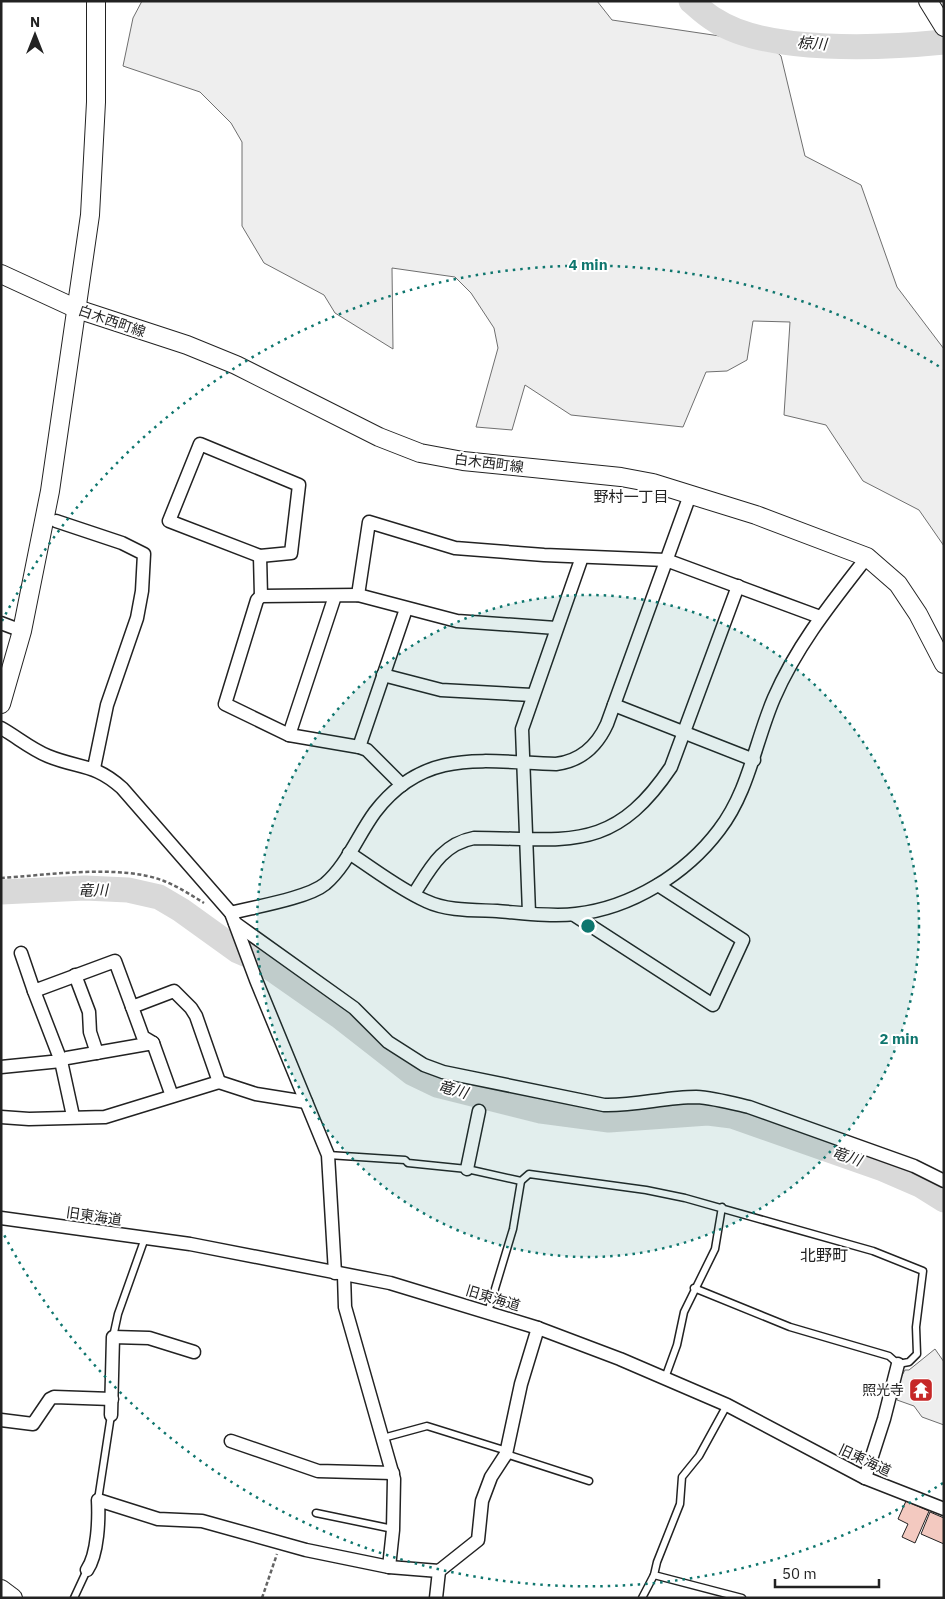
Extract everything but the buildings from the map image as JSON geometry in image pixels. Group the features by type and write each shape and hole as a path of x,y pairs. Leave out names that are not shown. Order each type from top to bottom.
{"main road":[{"path":"1,704 22,631 50,491 90,215 96,102 96,1"},
{"path":"928,1 942,23"},
{"name":"白木西町線","path":"1,274 76,309 186,345 236,365 379,437 420,453 463,461 621,476 690,495 823,539 867,557 898,584 918,614 944,664"},
{"path":"1,1589 13,1598"}],"street":[{"path":"200,444 299,484 291,553 260,556 169,521 200,444"},
{"path":"233,918 312,891 325,884 349,853 375,812 402,785 422,771 450,763 471,761 525,764 568,763 579,758 599,740 614,705 690,495"},
{"path":"56,521 122,543 144,554 140,607 107,705 94,768"},
{"path":"358,595 369,522 455,548 582,557 666,560 820,617"},
{"path":"260,556 261,596 257,600 225,704 289,735 360,747 367,750 402,785"},
{"path":"529,913 528,838 522,729 532,695 582,557"},
{"path":"349,853 427,902 457,909 574,915 611,906 658,885 694,858 719,830 738,797 754,760 773,699 798,652 820,617 867,557"},
{"path":"414,894 434,863 452,845 474,838 558,840 574,838 616,824 639,807 671,767 738,586"},
{"path":"261,596 358,595 406,610 457,621 556,628"},
{"path":"289,735 335,596"},
{"path":"360,747 406,610"},
{"path":"1,623 22,631"},
{"path":"383,675 441,690 532,695"},
{"path":"614,705 754,760"},
{"path":"1,728 32,748 50,756 94,768 107,774 122,788 233,918 354,1008 388,1042 403,1053 443,1072 604,1105 624,1106 685,1098 728,1102 749,1107 914,1166 944,1181"},
{"path":"574,915 712,1006 743,940 658,885"},
{"path":"233,918 256,980 328,1155 344,1307 392,1473 394,1529 389,1566"},
{"path":"21,953 61,1061 72,1116"},
{"path":"34,991 115,960 143,1037 153,1043 172,1096"},
{"path":"75,975 89,1012 90,1032 97,1053"},
{"path":"132,1007 174,991 191,1008 196,1016 219,1082"},
{"path":"1,1067 61,1061 67,1058 153,1043"},
{"path":"1,1117 29,1119 72,1116 105,1117 219,1082 256,1094 306,1102"},
{"path":"467,1168 478,1111"},
{"name":"旧東海道","path":"1,1218 190,1244 390,1283 488,1312 538,1328 666,1378 727,1405 865,1478 944,1509"},
{"path":"87,1570 95,1544 99,1518 98,1500 158,1519 202,1521 281,1544 389,1566 439,1571 478,1540 482,1501 491,1477 506,1452 521,1384 538,1328"},
{"path":"111,1415 113,1337 149,1338 194,1352"},
{"path":"865,1478 884,1419 898,1364"},
{"path":"1,1420 33,1424 50,1399 54,1397 112,1399"},
{"path":"231,1441 318,1471 392,1473"},
{"path":"436,1598 439,1571"}],"lane":[{"path":"328,1155 405,1160 408,1163 467,1168 521,1181"},
{"path":"488,1312 513,1230 521,1181 529,1174 646,1190 722,1207 873,1251 923,1272 916,1327 917,1354 909,1362 898,1364 889,1356 790,1327 694,1288"},
{"path":"666,1378 677,1345 684,1312 694,1288 715,1250 722,1207"},
{"path":"113,1337 118,1314 145,1238"},
{"path":"642,1598 654,1575 657,1562 680,1504 682,1477 699,1456 727,1405"},
{"path":"98,1500 111,1415"},
{"path":"383,1438 427,1426 588,1481"},
{"path":"316,1513 394,1529"},
{"path":"74,1598 87,1570"},
{"path":"654,1575 742,1598"}],"path":[{"path":"1,878 105,872 144,875 164,880 205,904"},
{"path":"262,1598 281,1544"}],"shaded area":[{"path":"142,1 597,1 612,20 767,43 781,56 805,156 861,185 897,287 944,349 944,546 919,510 863,481 826,425 784,415 790,322 753,321 747,360 727,371 706,372 683,427 571,415 525,385 512,430 476,427 498,348 494,328 471,293 455,277 392,268 393,349 335,313 324,295 264,263 242,226 242,142 231,123 200,92 123,66 133,18"},
{"name":"照光寺","path":"935,1349 944,1362 944,1425 922,1417 914,1406 897,1400 899,1381 905,1370 909,1370"}],"waterway":[{"name":"椋川","path":"691,1 715,20 737,31 764,39 826,46 859,47 944,42"},
{"name":"竜川","path":"1,892 85,888 128,890 159,897 181,910 238,951 259,960 339,1016 412,1073 437,1085 541,1111 609,1120 708,1113 732,1116 883,1169 920,1185 944,1200"}],"place":[{"name":"照光寺","path":"921,1390"}],"district":[{"name":"野村一丁目","path":"631,496"},
{"name":"北野町","path":"824,1255"}]}
